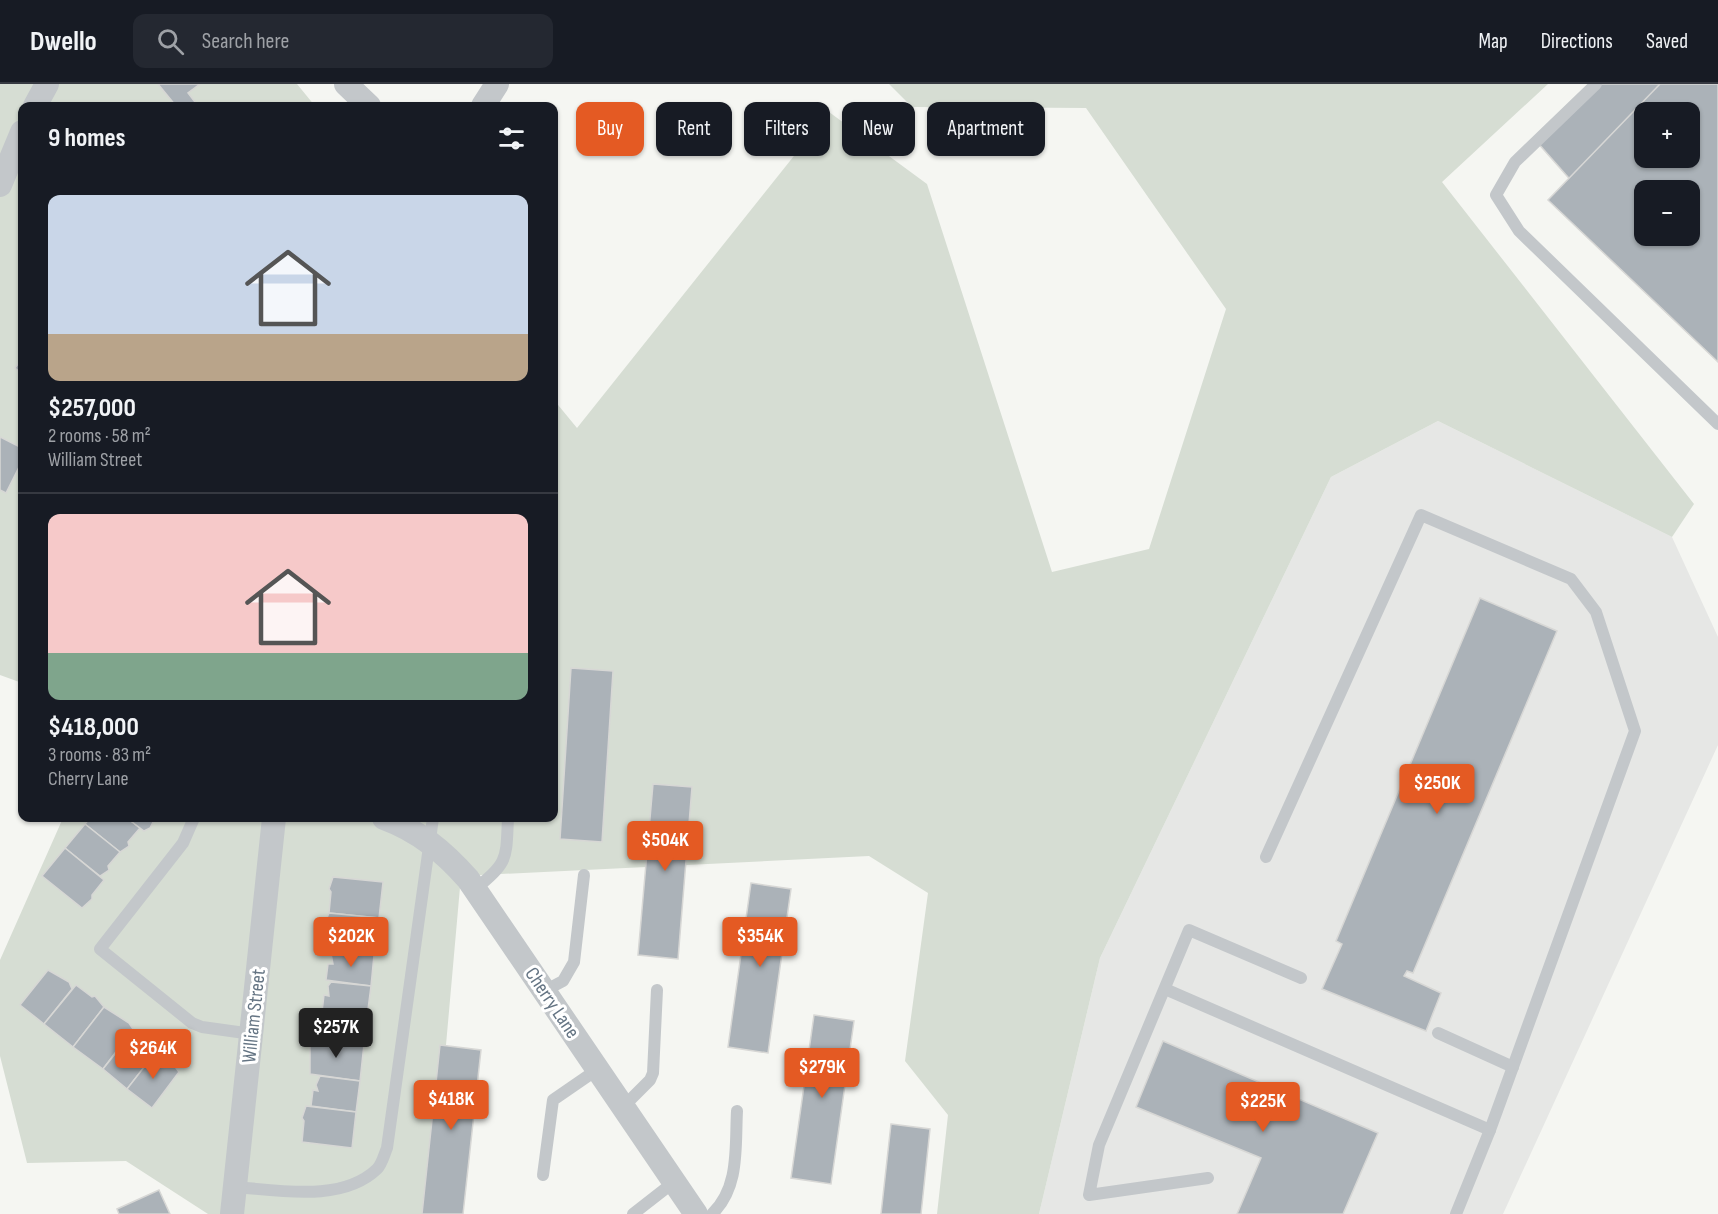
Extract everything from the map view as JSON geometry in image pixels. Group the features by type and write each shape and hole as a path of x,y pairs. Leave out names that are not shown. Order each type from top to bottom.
{"street":[{"path":"37,102 47,84"},
{"path":"346,84 365,102"},
{"path":"486,102 497,84"},
{"path":"0,185 18,142"},
{"name":"William Street","path":"232,1214 274,822"},
{"name":"Cherry Lane","path":"396,822 407,826 441,849 475,889 696,1214"}],"lane":[{"path":"1596,84 1515,162 1496,195 1519,231 1718,424"},
{"path":"1266,858 1421,515 1571,579 1596,612 1635,731 1490,1130 1456,1214"},
{"path":"192,822 183,843 100,949 192,1023 202,1027 252,1034"},
{"path":"235,1187 281,1191 330,1189 365,1178 378,1168 387,1148 432,822"},
{"path":"475,889 504,863 508,822"},
{"path":"544,991 563,981 574,962 584,875"},
{"path":"1208,1178 1089,1195 1099,1145 1189,930 1301,978"},
{"path":"1165,989 1490,1130"},
{"path":"624,1106 650,1080 653,1073 657,990"},
{"path":"1438,1034 1513,1067"},
{"path":"543,1175 553,1100 598,1070"},
{"path":"712,1214 724,1202 733,1181 737,1111"},
{"path":"633,1214 674,1182"}],"shaded area":[{"path":"0,84 297,84 312,102 18,102 18,682 0,675"},
{"path":"889,84 1548,84 1442,182 1694,504 1672,537 1438,421 1331,477 1100,958 1039,1214 937,1214 948,1115 905,1061 928,893 869,856 461,876 431,1214 208,1214 126,1161 27,1163 0,1056 0,960 61,822 558,822 558,405 577,428 794,156 830,156 830,113 842,122 842,156 889,156 927,184 1052,572 1149,549 1226,309 1086,108 1045,108 1045,102 927,102 927,107 915,107 915,102 907,102"},
{"path":"1438,421 1672,537 1718,637 1718,745 1503,1214 1039,1214 1100,958 1331,477"}],"building":[{"path":"158,84 200,84 188,93 195,102 173,102"},
{"path":"1599,84 1718,84 1718,206 1700,223 1700,180 1634,180 1634,246 1676,246 1650,270 1537,142"},
{"path":"1660,84 1718,84 1718,362 1548,200 1634,111 1634,168 1700,168 1700,102 1643,102"},
{"path":"0,437 18,446 18,469 6,493 0,490"},
{"path":"1480,598 1557,631 1413,973 1407,971 1404,976 1441,993 1426,1031 1322,989 1342,944 1336,941"},
{"path":"571,668 613,671 602,842 560,839"},
{"path":"653,784 692,787 678,959 638,955"},
{"path":"87,822 132,822 140,828 128,842 129,846 120,852 85,824"},
{"path":"132,822 153,822 150,828 144,831"},
{"path":"85,824 120,852 108,866 109,870 100,876 65,848"},
{"path":"65,848 104,880 92,895 92,899 82,908 42,876"},
{"path":"333,877 383,882 379,918 329,913 331,892 329,889"},
{"path":"751,883 791,889 768,1053 728,1047"},
{"path":"329,913 379,918 374,955 324,949 327,928 324,925"},
{"path":"335,950 374,955 371,986 326,980 328,964 333,964 331,954"},
{"path":"48,970 69,982 72,989 44,1024 20,1005"},
{"path":"331,982 371,986 367,1017 322,1012 324,995 329,996 328,986"},
{"path":"76,985 92,997 95,996 104,1007 73,1047 44,1024"},
{"path":"104,1007 129,1023 133,1029 103,1069 73,1047"},
{"path":"814,1015 854,1021 831,1184 791,1178"},
{"path":"131,1034 144,1045 152,1047 155,1053 127,1089 103,1069"},
{"path":"314,1038 364,1044 360,1081 310,1074 310,1044"},
{"path":"1163,1041 1378,1133 1343,1214 1237,1214 1261,1158 1136,1107"},
{"path":"440,1045 481,1050 463,1214 422,1214"},
{"path":"155,1053 169,1064 173,1064 179,1072 152,1108 127,1089"},
{"path":"320,1076 360,1081 356,1112 311,1106 313,1090 318,1091 316,1085"},
{"path":"306,1106 356,1112 352,1148 302,1142 304,1121 302,1118"},
{"path":"891,1124 930,1129 921,1214 881,1214"},
{"path":"159,1190 170,1214 119,1214 117,1209"}]}
